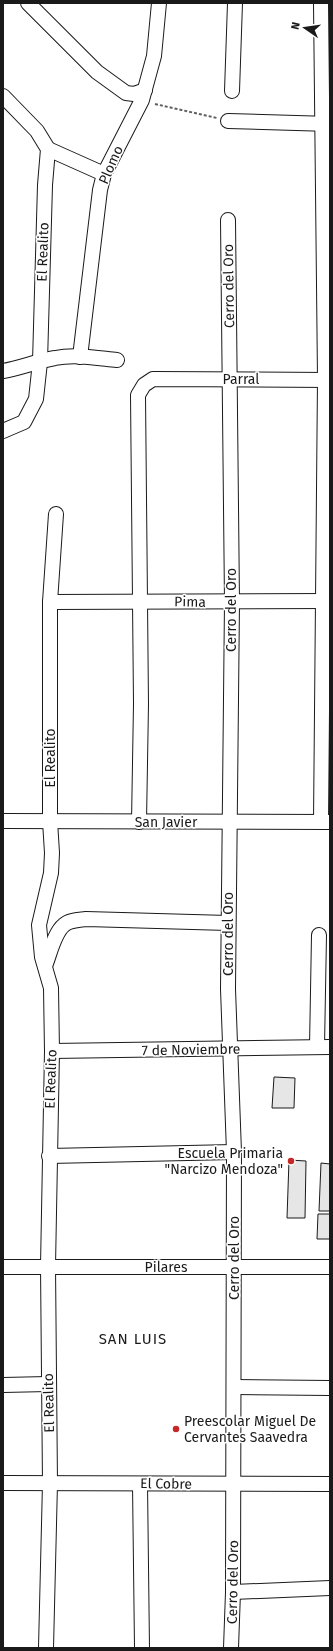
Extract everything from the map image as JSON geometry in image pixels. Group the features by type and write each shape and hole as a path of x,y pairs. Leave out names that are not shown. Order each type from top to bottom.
{"street":[{"path":"28,3 97,72 126,93 143,95"},
{"name":"Plomo","path":"80,357 100,190 104,174 143,95 154,56 159,3"},
{"path":"232,91 235,3"},
{"path":"321,3 327,124 328,380 326,822"},
{"path":"3,96 37,131 48,149 104,174"},
{"path":"228,121 327,124"},
{"name":"El Realito","path":"3,431 24,422 36,399 40,362 45,185 48,149"},
{"name":"Cerro del Oro","path":"228,220 232,602 228,923 230,1050 234,1152 233,1592 231,1648"},
{"path":"3,370 17,369 56,358 80,357 117,360"},
{"name":"Parral","path":"139,601 137,405 138,395 144,385 153,379 328,380"},
{"name":"El Realito","path":"46,1648 50,1483 48,1266 52,1051 51,988 40,943 39,924 51,873 52,853 50,821 50,602 56,514"},
{"path":"139,601 141,704 139,822"},
{"name":"Pima","path":"50,602 327,601"},
{"name":"San Javier","path":"3,820 326,822"},
{"path":"45,966 59,931 64,924 72,921 86,919 228,923"},
{"path":"319,935 324,1047"},
{"name":"7 de Noviembre","path":"52,1051 230,1050 324,1047"},
{"path":"49,1156 234,1152"},
{"name":"Pilares","path":"3,1267 330,1267"},
{"path":"3,1385 48,1384"},
{"path":"234,1387 330,1388"},
{"name":"El Cobre","path":"3,1483 94,1482 233,1485 330,1484"},
{"path":"140,1484 142,1648"},
{"path":"233,1592 330,1588"}],"path":[{"path":"143,95 228,121"}],"building":[{"path":"274,1077 295,1078 294,1108 272,1108"},
{"path":"289,1160 306,1161 305,1218 287,1218"},
{"path":"321,1163 330,1164 330,1211 319,1211"},
{"path":"318,1214 330,1214 330,1239 317,1239"}],"place":[{"name":"Escuela Primaria \"Narcizo Mendoza\"","path":"291,1161"},
{"name":"Preescolar Miguel De Cervantes Saavedra","path":"176,1429"}],"district":[{"name":"SAN LUIS","path":"133,1339"}]}
